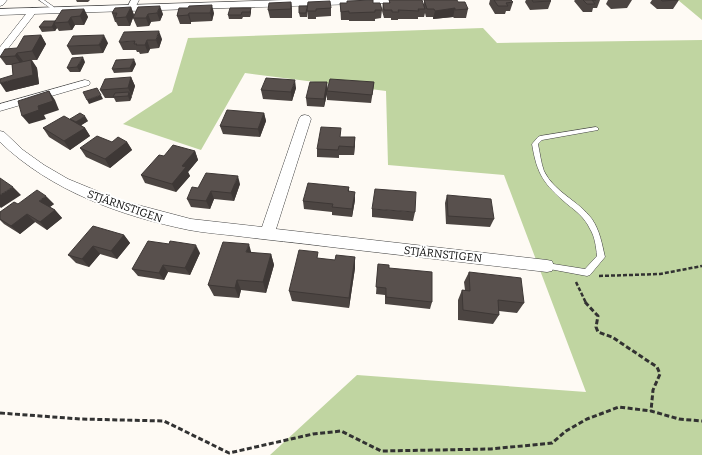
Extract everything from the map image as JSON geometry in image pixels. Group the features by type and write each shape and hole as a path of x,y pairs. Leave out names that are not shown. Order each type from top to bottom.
{"street":[{"path":"0,3 3,0"},
{"path":"0,12 50,11 133,4 389,0"},
{"path":"0,53 33,12"},
{"path":"0,108 85,82"},
{"path":"267,234 304,119"},
{"name":"STJÄRNSTIGEN","path":"0,135 12,149 36,166 72,186 124,208 155,218 190,225 547,266"}],"lane":[{"path":"41,0 52,8 50,11"},
{"path":"547,266 587,274 601,257 599,244 593,226 585,215 555,190 545,178 539,164 535,144 540,138 596,129"}],"path":[{"path":"587,274 605,277 660,274 702,266"},
{"path":"568,270 580,289 587,305 596,312 598,316 596,327 598,332 612,337 658,367 660,374 653,390 651,411"},
{"path":"0,413 80,419 164,421 230,454 313,434 341,431 381,451 491,449 552,443 566,431 587,419 619,407 651,411 679,419 702,421"}],"green space":[{"path":"678,0 702,0 702,20"},
{"path":"483,28 497,43 702,40 702,455 270,455 357,375 586,392 504,175 388,165 386,91 245,73 201,150 123,124 172,92 188,38"}],"building":[{"path":"373,0 373,3 380,3 382,10 375,10 375,12 341,12 340,3 347,3 347,1"},
{"path":"389,0 422,0 425,9 418,9 419,11 398,10 399,12 384,10 383,3 390,3"},
{"path":"424,0 457,0 458,2 465,2 468,9 455,10 455,8 435,11 434,9 427,9"},
{"path":"494,0 511,0 513,2 506,3 508,6 498,6"},
{"path":"532,0 550,0 551,1 533,2"},
{"path":"583,0 592,0 595,4 587,4"},
{"path":"330,1 331,8 307,11 308,2"},
{"path":"291,2 291,9 268,10 269,3"},
{"path":"212,5 210,13 189,13 188,15 177,16 179,8"},
{"path":"160,6 157,13 148,14 146,18 133,18 138,7"},
{"path":"299,6 307,6 306,13 299,13"},
{"path":"131,7 126,17 115,18 117,13 112,13 115,8"},
{"path":"230,8 251,8 250,12 242,12 241,15 228,15"},
{"path":"84,9 80,16 71,17 68,22 54,23 62,10"},
{"path":"44,21 55,21 52,27 39,27"},
{"path":"159,31 156,40 147,40 145,45 136,45 137,44 134,44 135,41 119,42 124,32"},
{"path":"41,35 32,51 17,53 15,56 0,57 5,49 17,48 24,36"},
{"path":"104,35 99,45 67,46 73,36"},
{"path":"83,57 77,67 67,68 72,58"},
{"path":"134,59 130,68 112,69 116,60"},
{"path":"31,60 33,75 0,83 0,79 13,75 12,64"},
{"path":"131,77 128,88 100,90 105,79"},
{"path":"266,78 295,80 291,92 261,90"},
{"path":"330,79 374,82 372,95 327,91"},
{"path":"310,82 327,82 324,99 306,98"},
{"path":"97,88 101,95 87,100 83,92"},
{"path":"49,91 53,101 38,106 39,110 22,116 18,101"},
{"path":"129,92 128,96 113,97 115,93"},
{"path":"227,110 264,113 258,129 220,126"},
{"path":"80,113 85,116 76,122 70,119"},
{"path":"64,116 85,128 64,141 43,128"},
{"path":"321,127 341,128 340,137 355,137 354,147 339,146 338,150 317,149"},
{"path":"97,136 112,142 118,137 127,142 105,159 80,148"},
{"path":"173,145 195,151 182,166 186,167 172,184 141,175 159,155 164,156"},
{"path":"206,173 238,176 231,193 211,191 206,201 187,199 192,187 198,188"},
{"path":"0,178 13,187 0,195"},
{"path":"308,183 349,187 348,191 355,192 352,209 332,207 333,204 303,201"},
{"path":"375,189 416,192 415,212 372,209"},
{"path":"37,190 46,196 39,201 55,210 40,222 27,214 11,226 0,219 0,212 14,202 18,204"},
{"path":"447,195 491,199 494,219 448,216"},
{"path":"93,226 124,235 111,251 93,246 82,259 68,255"},
{"path":"148,241 169,244 170,241 196,245 185,268 163,265 159,273 132,269"},
{"path":"223,242 249,244 246,252 271,254 263,282 237,280 235,288 208,285"},
{"path":"299,250 318,252 317,258 335,260 336,255 355,257 349,298 289,291"},
{"path":"378,264 389,265 389,268 432,272 432,302 386,297 386,288 376,287"},
{"path":"469,272 521,278 524,303 498,300 499,315 463,310 462,290 470,291"}]}
